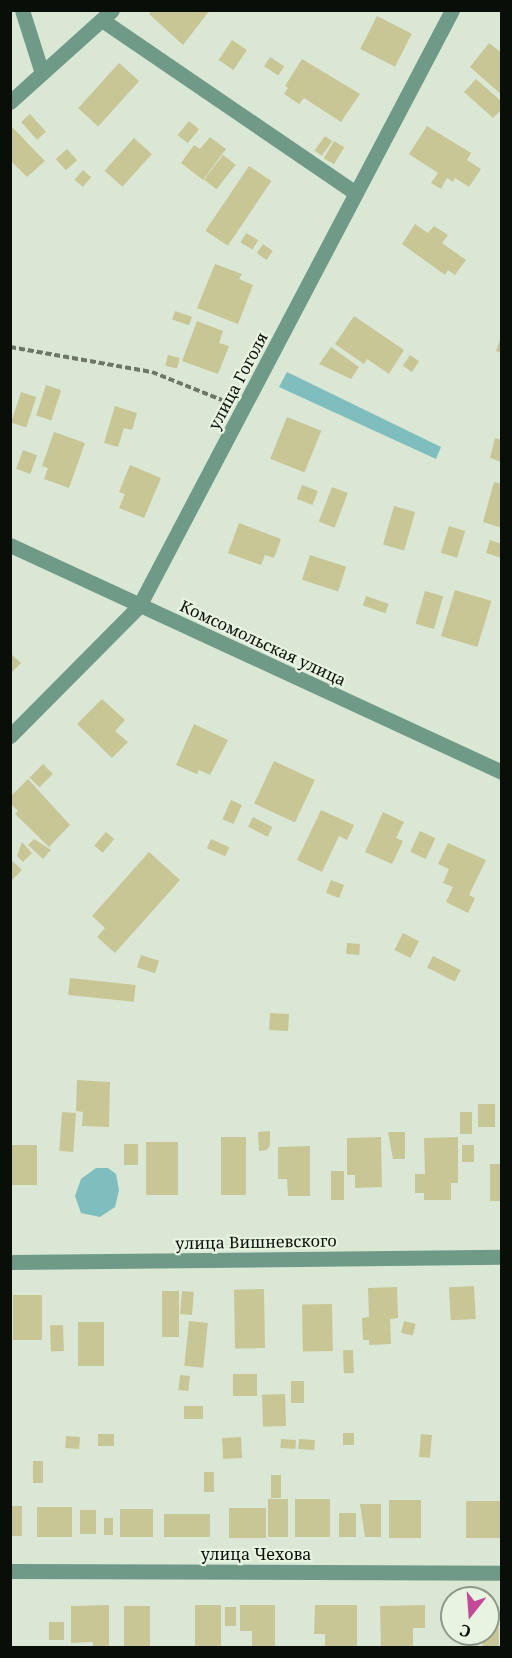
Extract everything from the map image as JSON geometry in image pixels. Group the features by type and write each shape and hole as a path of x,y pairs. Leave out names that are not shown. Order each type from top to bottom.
{"street":[{"path":"22,10 42,73"},
{"name":"улица Гоголя","path":"10,736 140,606 452,10"},
{"path":"10,102 107,15 356,193"},
{"name":"Комсомольская улица","path":"10,545 501,772"},
{"name":"улица Вишневского","path":"10,1262 501,1257"},
{"name":"улица Чехова","path":"10,1571 501,1573"}],"path":[{"path":"10,347 152,372 244,409"}],"water":[{"path":"287,372 441,447 436,459 279,387"},
{"path":"96,1168 108,1168 116,1174 119,1190 115,1207 100,1217 81,1213 75,1196 81,1179"}],"building":[{"path":"152,10 210,10 183,45 149,14"},
{"path":"377,16 412,34 395,67 360,49"},
{"path":"232,40 247,50 234,70 219,60"},
{"path":"489,43 502,53 502,95 470,67"},
{"path":"270,57 284,66 278,75 264,66"},
{"path":"302,59 360,94 341,122 304,98 299,104 284,94 288,88 285,86"},
{"path":"119,63 139,81 98,126 78,108"},
{"path":"476,79 502,102 502,109 493,118 464,92"},
{"path":"30,114 46,132 37,140 21,122"},
{"path":"189,121 199,129 188,143 178,135"},
{"path":"427,126 471,153 467,160 481,169 469,187 455,178 453,182 447,178 441,189 431,183 438,173 409,154"},
{"path":"12,127 45,161 27,177 10,160"},
{"path":"325,136 332,141 322,156 314,151"},
{"path":"210,137 226,149 203,180 181,163 194,145 200,149"},
{"path":"134,138 152,154 122,187 105,171"},
{"path":"334,141 344,147 334,164 324,158"},
{"path":"67,149 77,160 66,170 56,159"},
{"path":"223,155 236,165 217,189 204,179"},
{"path":"249,166 271,181 228,246 205,231"},
{"path":"83,170 91,177 83,187 74,180"},
{"path":"415,224 428,233 434,226 448,235 442,243 466,260 455,275 448,270 445,275 402,244"},
{"path":"246,233 258,240 253,250 240,243"},
{"path":"263,244 273,251 267,260 257,253"},
{"path":"215,264 242,274 239,279 253,285 238,324 197,308"},
{"path":"175,311 192,317 189,325 172,320"},
{"path":"354,316 404,350 389,374 367,359 364,364 335,344"},
{"path":"197,321 223,331 219,343 229,346 218,374 182,361"},
{"path":"502,334 502,353 496,351"},
{"path":"331,347 359,367 351,379 319,364"},
{"path":"168,355 180,358 177,369 165,366"},
{"path":"410,355 419,361 412,372 403,366"},
{"path":"46,385 61,390 51,420 36,415"},
{"path":"21,392 36,397 26,427 11,422"},
{"path":"115,406 137,413 132,430 124,428 118,447 104,443"},
{"path":"287,417 321,431 304,473 270,459"},
{"path":"54,432 85,443 69,488 44,479 48,468 42,466"},
{"path":"495,438 502,440 502,462 490,458"},
{"path":"23,450 37,455 30,474 16,469"},
{"path":"130,465 161,478 144,518 119,508 125,494 119,492"},
{"path":"494,482 502,484 502,528 483,522"},
{"path":"302,485 318,491 312,505 297,499"},
{"path":"332,487 348,493 335,528 319,522"},
{"path":"394,506 415,512 404,551 383,544"},
{"path":"239,523 281,539 274,558 265,555 261,565 228,553"},
{"path":"449,526 465,531 457,558 441,553"},
{"path":"490,540 502,544 502,558 486,553"},
{"path":"310,555 346,567 338,591 302,580"},
{"path":"455,590 491,601 477,647 441,636"},
{"path":"425,591 443,596 434,629 416,624"},
{"path":"366,596 389,604 385,613 363,605"},
{"path":"10,653 21,663 10,674"},
{"path":"102,699 125,720 115,731 128,742 112,758 77,724"},
{"path":"194,724 228,740 210,775 199,770 197,774 176,765"},
{"path":"274,761 315,780 295,823 254,804"},
{"path":"43,764 53,774 39,787 30,777"},
{"path":"28,779 70,825 49,847 15,814 18,811 10,803 10,797"},
{"path":"231,800 242,805 233,824 222,819"},
{"path":"321,810 354,825 347,840 339,836 322,872 297,860"},
{"path":"383,812 404,822 396,838 403,841 392,864 365,852"},
{"path":"253,817 273,827 268,837 248,827"},
{"path":"420,831 435,838 426,859 410,852"},
{"path":"106,832 114,839 102,853 94,846"},
{"path":"34,839 51,850 43,859 28,845"},
{"path":"211,839 229,847 225,856 207,848"},
{"path":"22,842 32,853 23,862 17,856"},
{"path":"448,843 486,860 469,895 475,898 468,913 446,902 453,887 443,883 449,869 438,864"},
{"path":"149,852 180,880 115,953 97,937 105,928 92,916"},
{"path":"10,859 22,870 10,882"},
{"path":"331,880 344,885 339,898 326,893"},
{"path":"403,933 419,941 410,958 394,950"},
{"path":"347,943 360,944 359,955 346,954"},
{"path":"141,955 159,961 155,973 137,967"},
{"path":"433,956 461,970 455,982 427,968"},
{"path":"70,978 136,985 134,1002 68,995"},
{"path":"270,1013 289,1014 288,1031 269,1030"},
{"path":"77,1080 110,1082 109,1127 82,1126 83,1112 76,1111"},
{"path":"478,1104 495,1104 495,1127 478,1127"},
{"path":"62,1112 76,1113 73,1152 59,1151"},
{"path":"460,1112 472,1112 472,1134 460,1134"},
{"path":"270,1131 270,1145 267,1150 259,1151 258,1132"},
{"path":"388,1132 405,1132 405,1159 393,1159"},
{"path":"221,1137 246,1137 246,1195 221,1195"},
{"path":"381,1137 382,1187 355,1188 355,1175 347,1175 347,1138"},
{"path":"458,1137 458,1183 451,1183 451,1200 424,1200 424,1193 415,1193 415,1174 425,1174 424,1138"},
{"path":"146,1142 178,1142 178,1195 146,1195"},
{"path":"124,1144 138,1144 138,1165 124,1165"},
{"path":"10,1145 37,1145 37,1185 10,1185"},
{"path":"462,1145 474,1145 474,1162 462,1162"},
{"path":"310,1146 310,1196 288,1196 287,1179 278,1179 278,1147"},
{"path":"490,1164 502,1164 502,1201 490,1201"},
{"path":"331,1171 344,1171 344,1200 331,1200"},
{"path":"474,1286 476,1319 451,1320 449,1287"},
{"path":"397,1287 398,1318 390,1319 391,1344 369,1345 369,1340 363,1340 362,1318 369,1317 368,1288"},
{"path":"264,1289 265,1348 235,1349 234,1290"},
{"path":"162,1291 179,1291 179,1337 162,1337"},
{"path":"182,1291 194,1292 192,1315 180,1314"},
{"path":"13,1295 42,1295 42,1340 13,1340"},
{"path":"332,1304 333,1351 303,1352 302,1305"},
{"path":"189,1321 208,1323 203,1368 184,1366"},
{"path":"404,1321 416,1324 413,1336 401,1333"},
{"path":"78,1322 104,1322 104,1366 78,1366"},
{"path":"50,1325 63,1325 64,1351 51,1351"},
{"path":"343,1350 353,1350 354,1373 344,1373"},
{"path":"233,1374 257,1374 257,1396 233,1396"},
{"path":"180,1375 190,1376 188,1391 178,1390"},
{"path":"291,1381 304,1381 304,1403 291,1403"},
{"path":"285,1394 286,1426 263,1427 262,1395"},
{"path":"184,1406 203,1406 203,1419 184,1419"},
{"path":"343,1433 354,1433 354,1445 343,1445"},
{"path":"98,1434 114,1434 114,1446 98,1446"},
{"path":"421,1434 432,1435 430,1458 419,1457"},
{"path":"66,1436 80,1437 79,1449 65,1448"},
{"path":"241,1437 242,1458 223,1459 222,1438"},
{"path":"281,1439 296,1440 295,1449 280,1448"},
{"path":"299,1439 315,1440 314,1450 298,1449"},
{"path":"33,1461 43,1461 43,1483 33,1483"},
{"path":"204,1472 214,1472 214,1492 204,1492"},
{"path":"271,1475 281,1475 281,1498 271,1498"},
{"path":"268,1499 288,1499 288,1537 268,1537"},
{"path":"295,1499 330,1499 330,1537 295,1537"},
{"path":"389,1500 421,1500 421,1538 389,1538"},
{"path":"466,1501 500,1501 500,1538 466,1538"},
{"path":"360,1504 381,1504 381,1537 365,1537"},
{"path":"10,1506 22,1506 22,1536 10,1536"},
{"path":"37,1507 72,1507 72,1537 37,1537"},
{"path":"229,1508 266,1508 266,1538 229,1538"},
{"path":"120,1509 153,1509 153,1537 120,1537"},
{"path":"80,1510 96,1510 96,1534 80,1534"},
{"path":"339,1513 356,1513 356,1537 339,1537"},
{"path":"164,1514 210,1514 210,1537 164,1537"},
{"path":"104,1518 113,1518 113,1535 104,1535"},
{"path":"109,1605 109,1648 93,1648 93,1642 71,1643 71,1606"},
{"path":"195,1605 221,1605 221,1648 195,1648"},
{"path":"240,1605 275,1605 275,1648 252,1648 252,1631 240,1631"},
{"path":"315,1605 357,1605 357,1648 325,1648 325,1634 314,1634"},
{"path":"425,1605 425,1628 413,1628 413,1648 381,1648 380,1606"},
{"path":"124,1606 150,1606 150,1648 124,1648"},
{"path":"225,1607 236,1607 236,1626 225,1626"},
{"path":"49,1622 64,1622 64,1640 49,1640"},
{"path":"483,1646 499,1646 499,1648 483,1648"}]}
